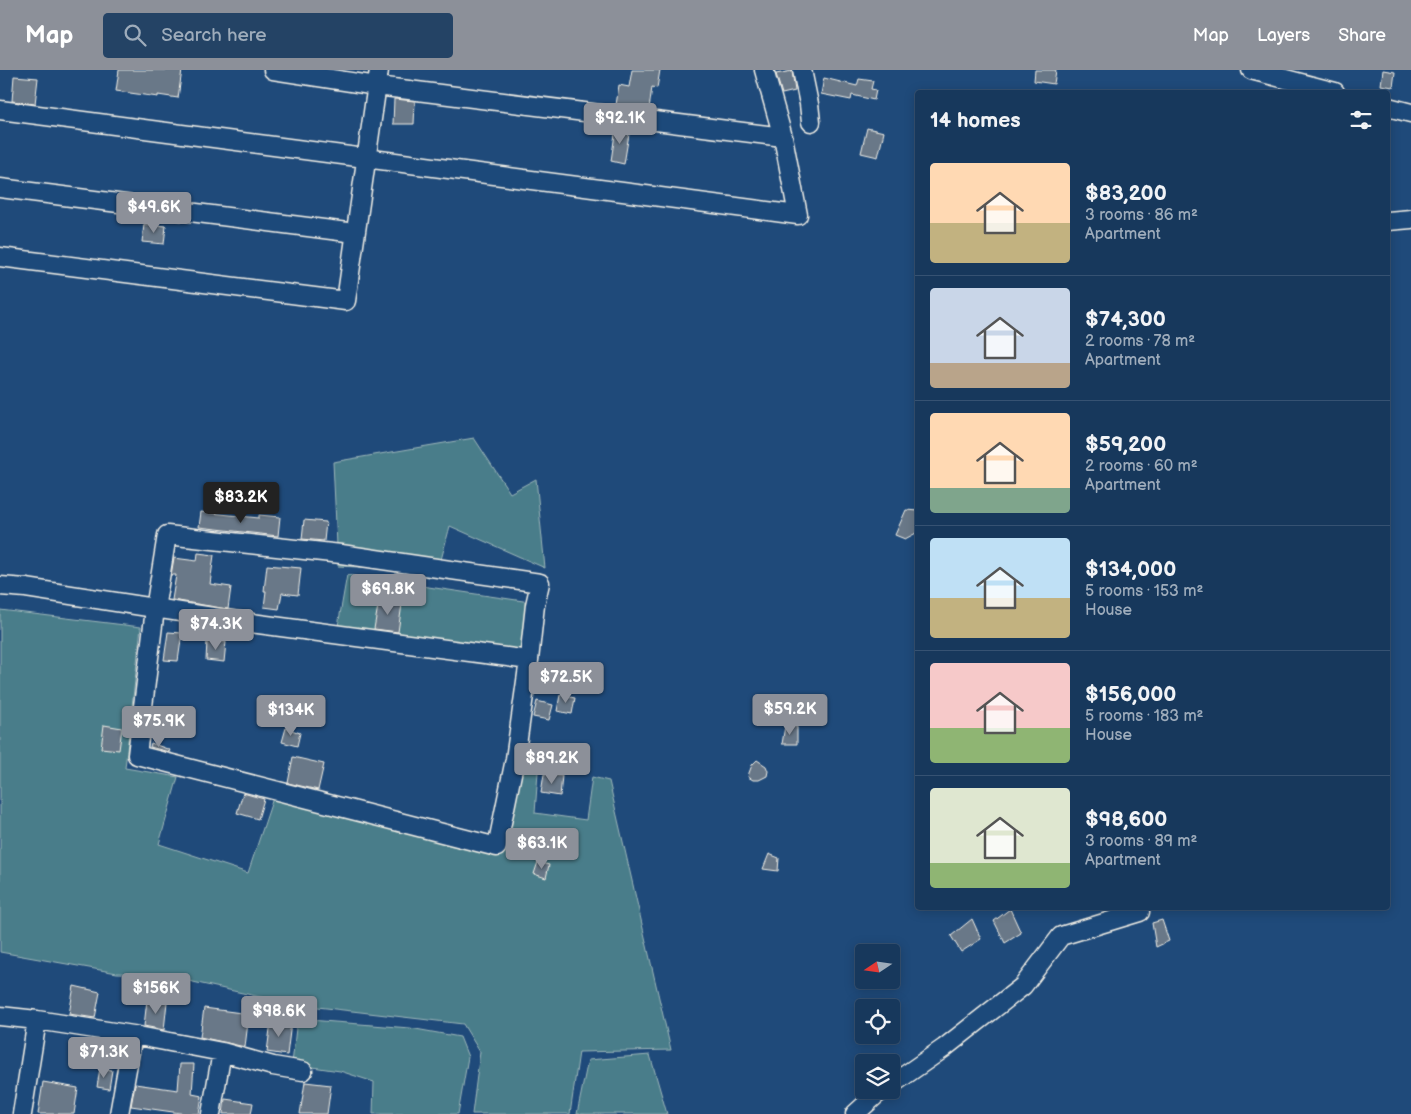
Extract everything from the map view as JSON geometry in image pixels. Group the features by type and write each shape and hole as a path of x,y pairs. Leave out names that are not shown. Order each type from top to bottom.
{"street":[{"path":"0,110 798,215 783,138 764,70"},
{"path":"802,70 811,122"},
{"path":"1251,70 1327,90"},
{"path":"282,71 378,78 783,138"},
{"path":"0,257 346,301 378,78"},
{"path":"1390,108 1411,113"},
{"path":"0,188 355,233"},
{"path":"1390,221 1411,219"},
{"path":"167,536 342,554 540,583 535,605 515,759 497,847 137,756 155,608 167,536"},
{"path":"0,586 26,588 155,608 529,660"},
{"path":"900,1079 944,1048 1023,986 1061,936 1140,912"},
{"path":"0,1016 132,1035 222,1052 273,1066 303,1071"},
{"path":"22,1114 37,1020"},
{"path":"120,1114 132,1035"},
{"path":"212,1114 222,1052"},
{"path":"855,1114 872,1099"}],"green space":[{"path":"474,438 510,493 536,479 545,568 450,526 438,571 338,566 333,462"},
{"path":"347,575 530,602 521,664 335,643"},
{"path":"0,610 141,627 125,768 178,777 159,844 248,873 273,798 497,854 521,765 538,772 535,813 586,820 592,777 609,781 671,1050 579,1052 570,1114 472,1114 480,1052 463,1024 292,1004 157,974 117,973 0,952"},
{"path":"297,1019 410,1028 460,1037 468,1057 458,1114 373,1114 374,1082 340,1071 292,1064"},
{"path":"650,1055 667,1114 577,1114 588,1060"}],"building":[{"path":"119,70 182,70 178,98 116,91"},
{"path":"632,70 660,70 657,88 652,87 649,109 616,105 619,85 629,87"},
{"path":"1035,70 1056,70 1054,84 1034,81"},
{"path":"1383,70 1395,72 1393,87 1381,85"},
{"path":"792,71 795,91 782,94 776,74"},
{"path":"14,76 38,78 35,104 12,101"},
{"path":"824,78 857,86 859,79 873,81 871,89 876,90 874,100 852,95 851,100 821,94"},
{"path":"394,99 415,101 414,124 393,124"},
{"path":"616,127 630,128 624,164 611,161"},
{"path":"867,128 884,132 878,157 861,153"},
{"path":"144,224 166,226 164,244 142,242"},
{"path":"906,510 915,511 915,534 905,539 895,535"},
{"path":"201,512 259,518 259,515 280,517 278,536 199,527"},
{"path":"304,520 326,522 324,541 302,539"},
{"path":"198,553 214,555 210,584 231,587 228,609 172,600 176,575 171,575 174,558 197,561"},
{"path":"267,565 301,568 298,595 282,593 279,609 264,607"},
{"path":"379,600 402,604 398,632 374,629"},
{"path":"168,632 182,633 178,661 164,660"},
{"path":"207,641 226,642 224,662 206,660"},
{"path":"560,695 575,698 572,714 557,711"},
{"path":"537,701 553,705 549,720 533,717"},
{"path":"104,725 122,728 119,750 101,748"},
{"path":"785,726 797,727 797,744 782,744"},
{"path":"286,728 300,733 297,746 282,742"},
{"path":"151,743 170,750 169,752 150,747"},
{"path":"293,757 324,764 318,790 288,783"},
{"path":"757,760 766,766 767,776 759,780 753,780 748,777 752,765"},
{"path":"544,774 562,776 560,796 541,793"},
{"path":"243,793 264,799 258,819 237,813"},
{"path":"769,854 779,858 778,871 763,869"},
{"path":"538,862 549,865 546,878 534,874"},
{"path":"1010,910 1021,933 1005,943 994,921"},
{"path":"972,919 981,939 961,952 951,936"},
{"path":"1162,920 1169,941 1156,947 1152,923"},
{"path":"74,986 100,992 95,1018 69,1014"},
{"path":"147,1000 167,1002 164,1030 144,1026"},
{"path":"204,1008 249,1014 245,1047 200,1037"},
{"path":"271,1021 291,1023 287,1055 267,1052"},
{"path":"180,1064 194,1064 192,1094 202,1096 199,1114 131,1106 135,1084 178,1090"},
{"path":"100,1068 112,1070 109,1089 97,1087"},
{"path":"43,1082 78,1088 74,1114 38,1114"},
{"path":"305,1082 331,1085 327,1114 300,1114"},
{"path":"225,1099 253,1103 251,1114 223,1114"}]}
